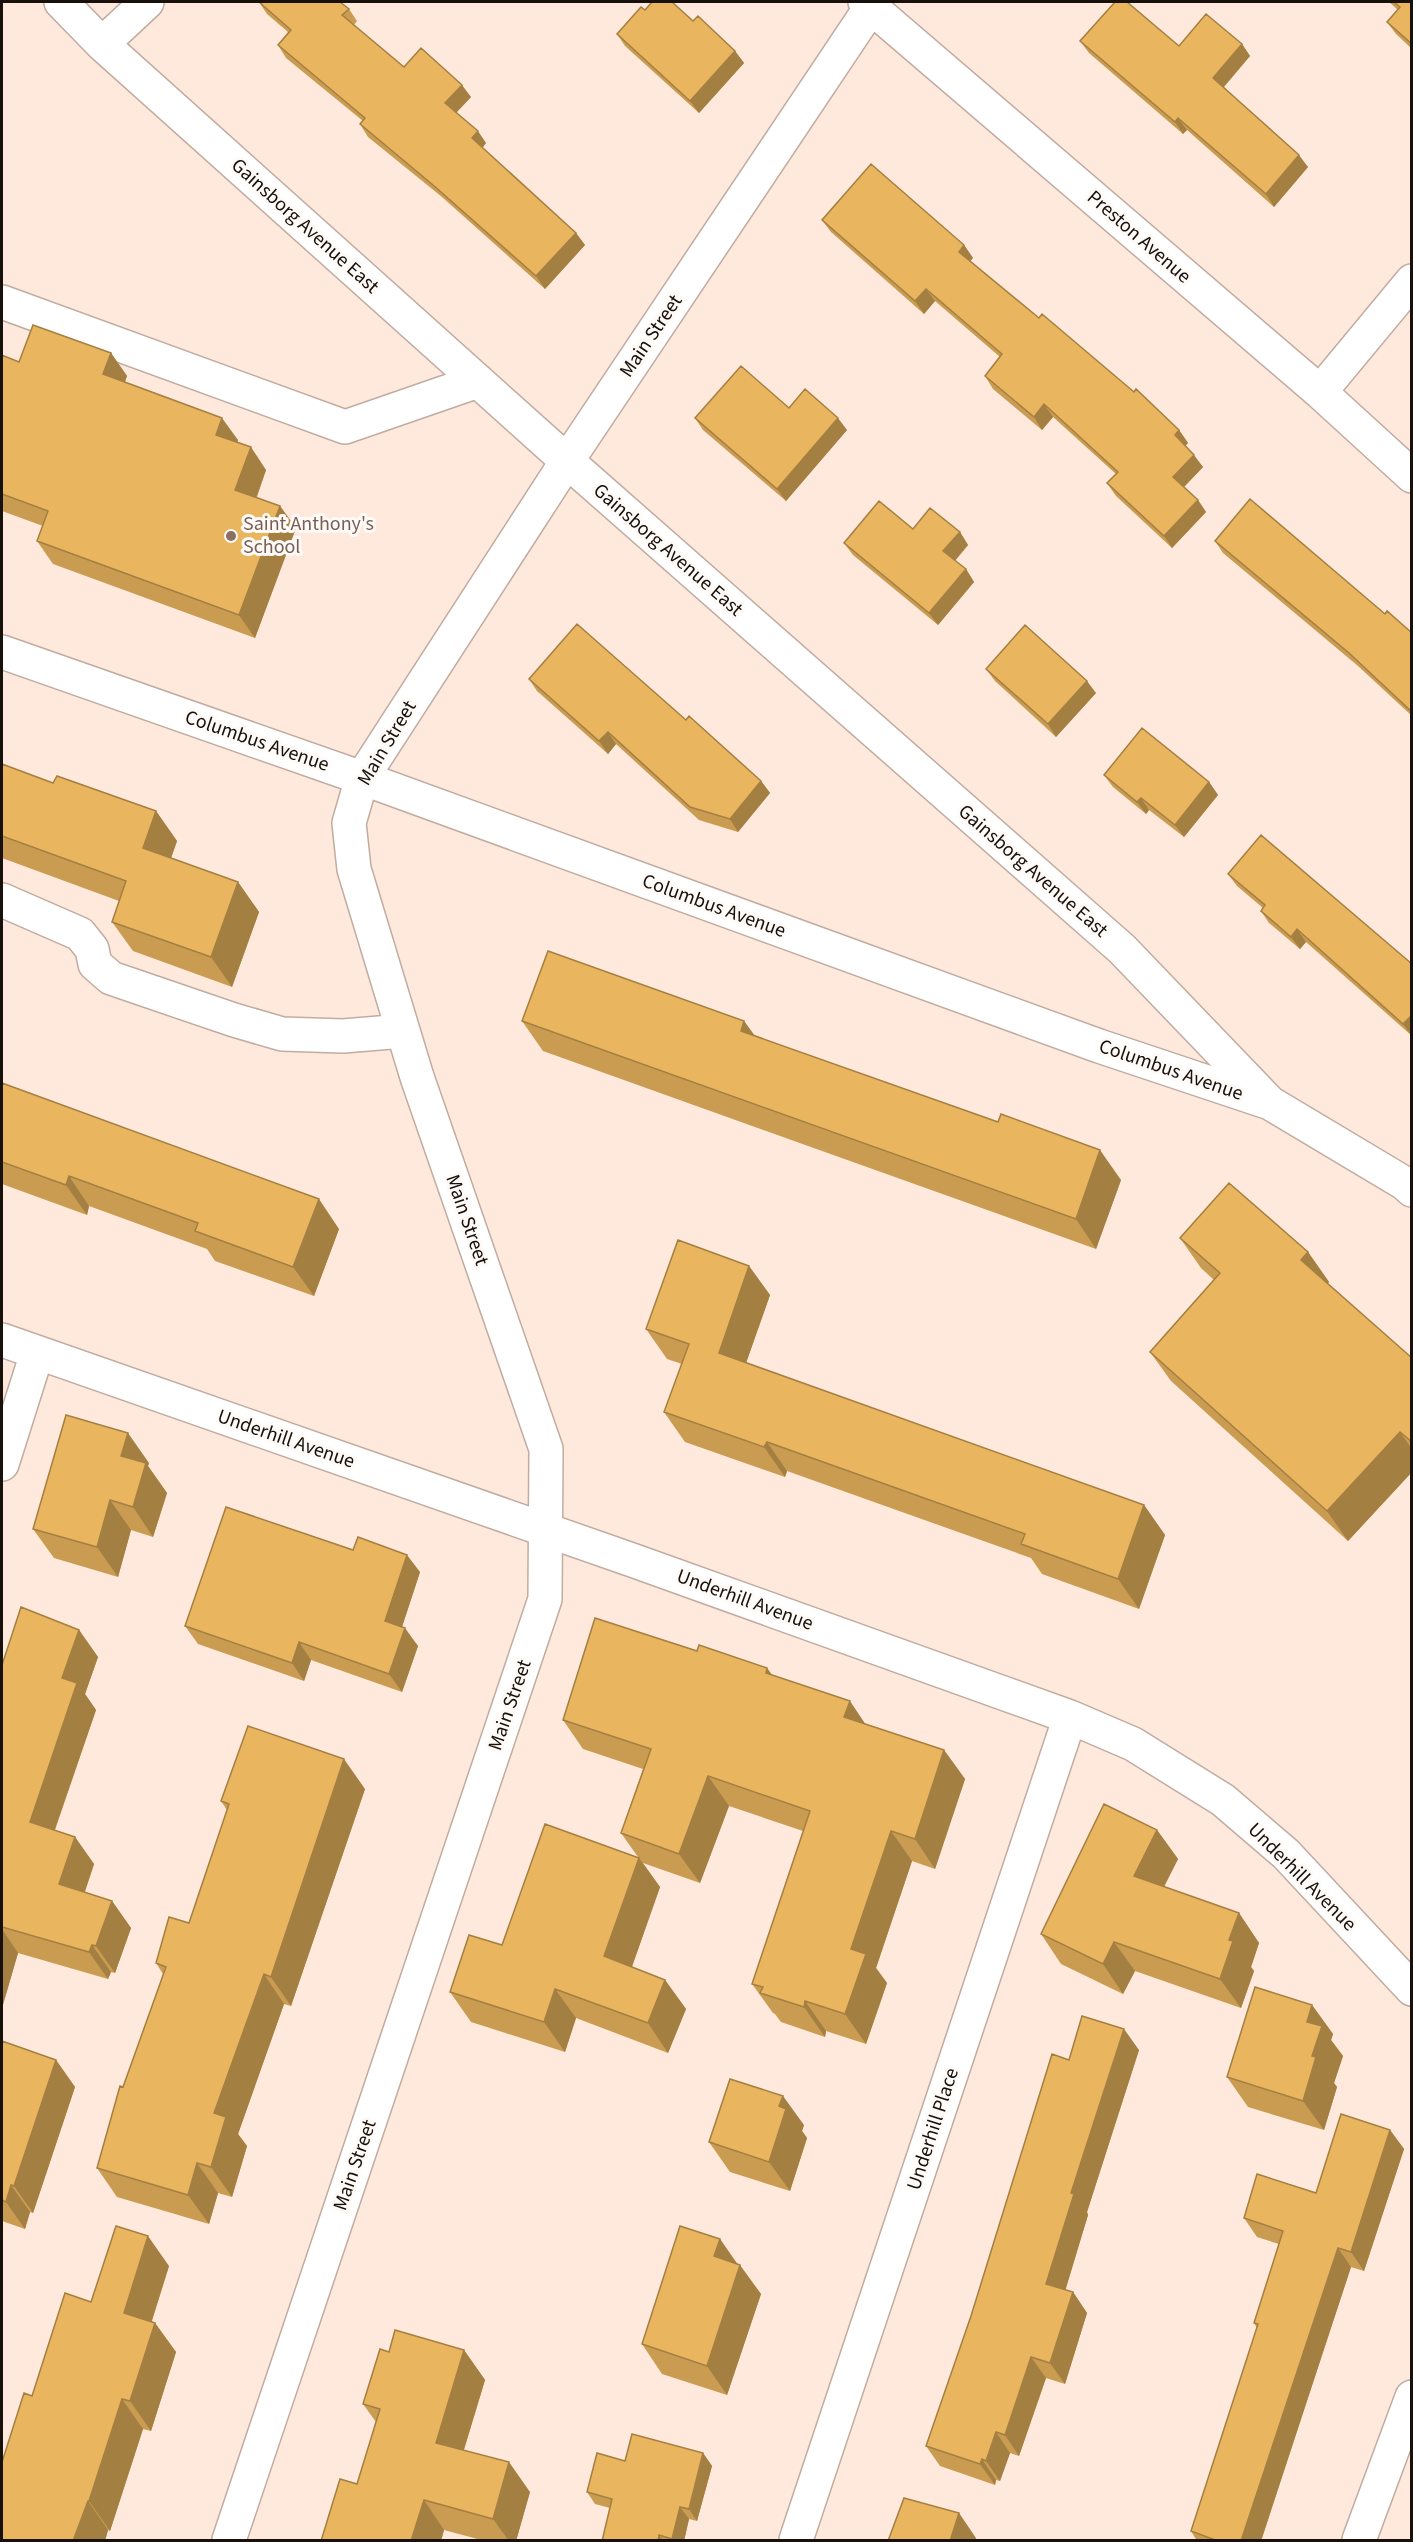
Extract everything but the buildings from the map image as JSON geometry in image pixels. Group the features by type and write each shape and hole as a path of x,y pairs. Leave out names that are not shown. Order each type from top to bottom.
{"street":[{"name":"Gainsborg Avenue East","path":"61,2 102,44 567,461 1122,949 1270,1103"},
{"path":"102,44 147,2"},
{"name":"Preston Avenue","path":"868,4 1320,392 1412,476"},
{"name":"Main Street","path":"229,2541 545,1599 546,1449 417,1077 354,869 349,823 362,778 567,461 868,4"},
{"path":"1320,392 1412,281"},
{"path":"2,302 345,427 478,381"},
{"name":"Columbus Avenue","path":"2,652 362,778 1099,1046 1270,1103 1409,1182"},
{"path":"2,900 80,934 92,949 95,964 111,978 234,1020 282,1034 343,1036 404,1031"},
{"name":"Underhill Avenue","path":"2,1340 546,1530 1070,1717 1133,1744 1223,1800 1286,1854 1412,1989"},
{"path":"2,1464 37,1353"},
{"name":"Underhill Place","path":"796,2541 1070,1717"},
{"path":"1359,2541 1412,2397"}],"place":[{"name":"Saint Anthony's School","path":"231,536"}]}
